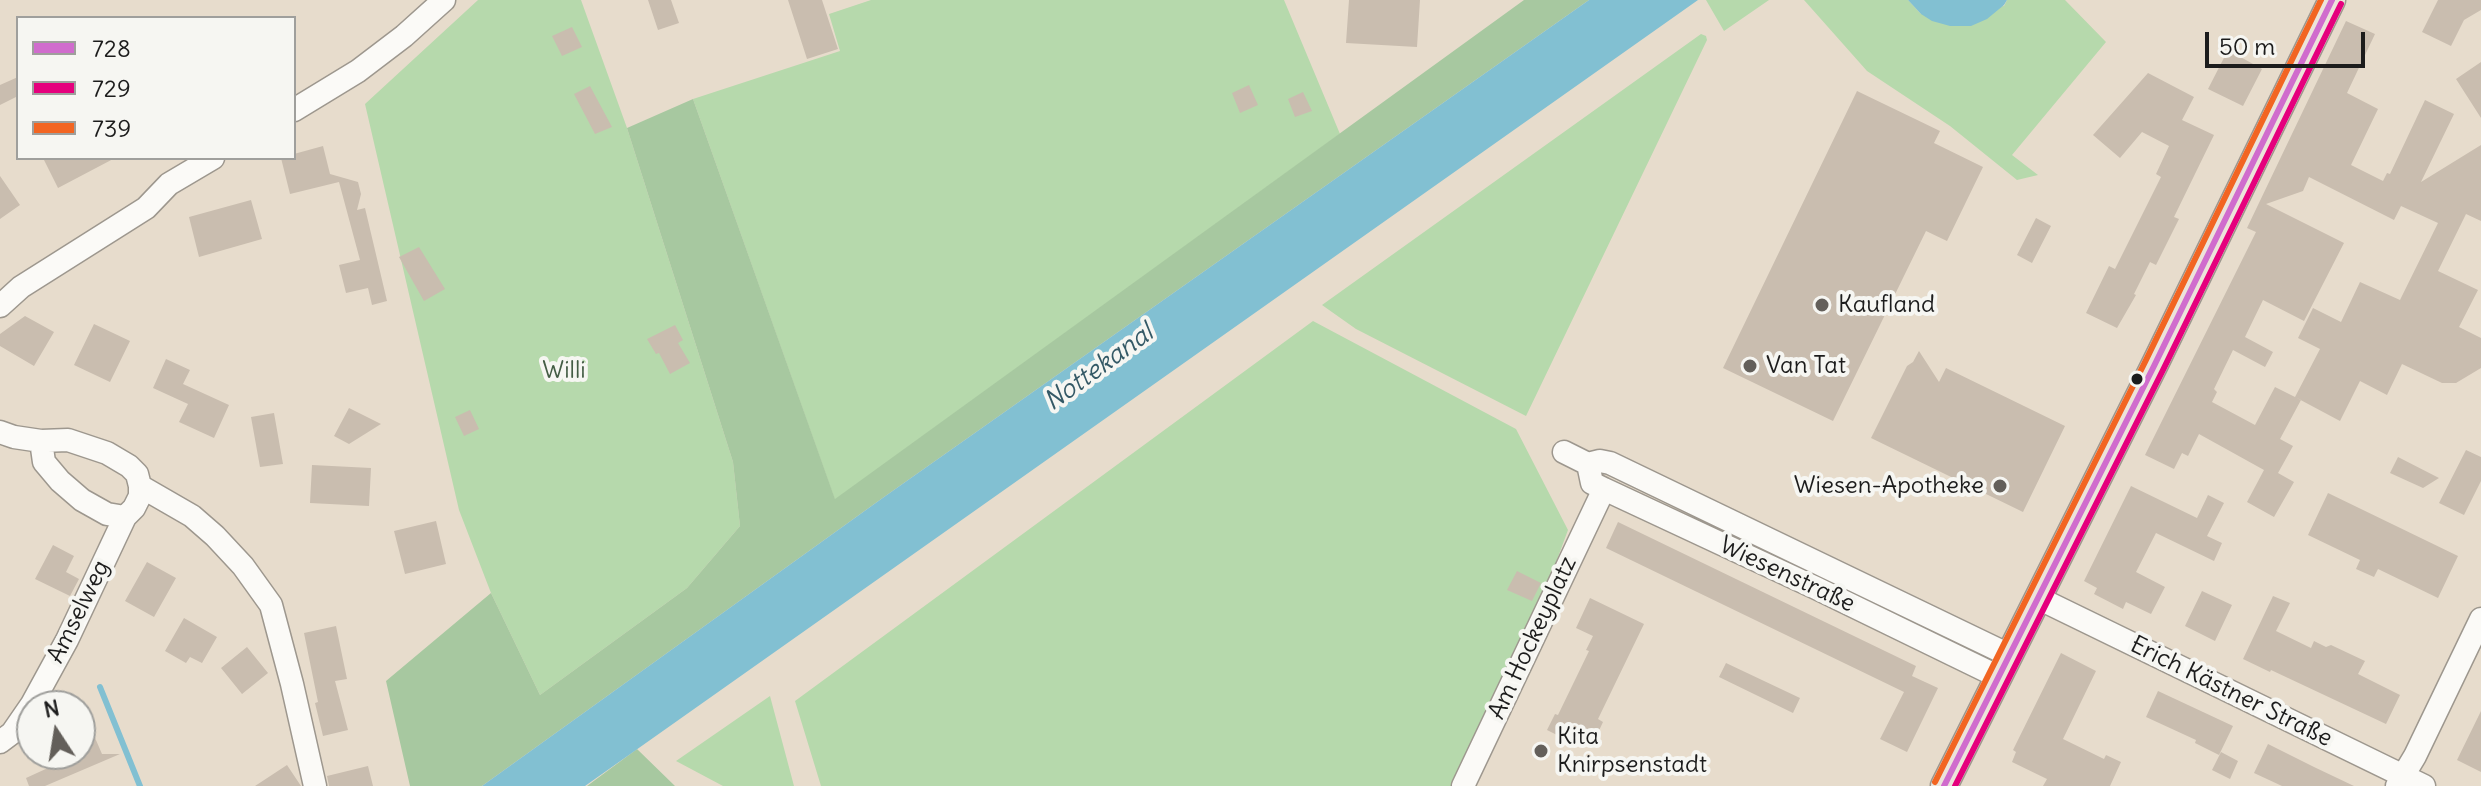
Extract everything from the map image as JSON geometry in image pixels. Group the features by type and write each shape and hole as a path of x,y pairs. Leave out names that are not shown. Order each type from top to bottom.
{"main road":[{"path":"1944,786 2332,0"}],"street":[{"path":"296,109 358,71 444,0"},
{"path":"0,306 21,287 146,208 169,184 210,160"},
{"path":"0,432 41,441 68,440 107,453 129,466 137,474 140,486 192,516 243,566 271,605 315,786"},
{"path":"41,441 44,462 60,481 82,500 107,514 125,517"},
{"name":"Wiesenstraße","path":"1564,452 1588,464 1600,461 1610,463 2004,666"},
{"path":"1588,464 1592,483 1604,489"},
{"name":"Amselweg","path":"0,742 12,733 32,704 67,640 125,517 140,496 140,486"},
{"name":"Wiesenstraße","path":"1604,489 1816,588 2004,666"},
{"name":"Am Hockeyplatz","path":"1463,786 1604,489"},
{"name":"Erich Kästner Straße","path":"2038,598 2400,781 2424,786"},
{"path":"2400,781 2481,619"}],"green space":[{"name":"Willi","path":"478,0 581,0 627,128 733,462 740,526 687,588 540,695 491,593 459,510 365,104"},
{"path":"871,0 1284,0 1340,134 835,500 693,99 840,51 829,14"},
{"path":"1524,0 1589,0 884,497 482,786 410,786 386,681 491,593 540,695 687,588 740,526 733,462 627,128 693,99 835,499"},
{"path":"1706,0 1769,0 1724,31"},
{"path":"1804,0 1908,0 1921,14 2004,6 2007,0 2065,0 2106,42 2012,155 2038,175 2017,180 1950,126 1867,71"},
{"path":"1701,34 1707,40 1526,416 1356,329 1322,305"},
{"path":"1313,321 1516,429 1568,530 1533,625 1459,786 821,786 795,701"},
{"path":"770,696 794,786 723,786 676,761"},
{"path":"637,749 675,786 587,786"}],"water":[{"name":"Nottekanal","path":"1589,0 1698,0 585,786 482,786 884,497"},
{"path":"1908,0 2007,0 1987,19 1971,26 1950,26 1932,21"}],"building":[{"path":"648,0 671,0 679,23 658,30"},
{"path":"788,0 822,0 838,49 807,59"},
{"path":"1349,0 1420,0 1417,47 1346,43"},
{"path":"2438,0 2481,0 2481,10 2464,20 2451,46 2422,32"},
{"path":"2346,21 2375,34 2347,93 2378,109 2351,165 2383,181 2387,173 2390,174 2425,100 2454,114 2421,182 2481,145 2481,221 2466,214 2438,271 2478,290 2459,327 2481,338 2481,368 2456,383 2442,383 2402,364 2387,395 2360,381 2340,421 2301,400 2280,439 2293,446 2278,473 2294,482 2274,517 2247,502 2264,470 2199,434 2188,456 2182,453 2174,469 2145,455 2256,232 2247,228","holes":["2309,177 2394,220 2401,206 2438,223 2400,300 2360,282 2341,322 2313,308 2298,338 2320,349 2295,397 2275,387 2255,425 2212,402 2217,392 2214,389 2233,350 2265,367 2273,352 2245,337 2263,300 2304,321 2344,243 2266,204 2303,191"]},
{"path":"572,27 582,47 562,56 552,36"},
{"path":"2228,50 2262,69 2243,106 2208,89"},
{"path":"2481,62 2481,118 2456,79"},
{"path":"2148,73 2194,97 2182,120 2214,135 2174,217 2179,219 2156,265 2150,262 2117,328 2086,313 2109,266 2115,269 2161,177 2156,174 2169,146 2142,132 2120,158 2093,135"},
{"path":"16,78 16,97 0,105 0,85"},
{"path":"1249,85 1258,105 1240,113 1232,93"},
{"path":"590,86 612,127 595,134 574,94"},
{"name":"Kaufland","path":"1857,91 1940,131 1934,143 1983,167 1947,241 1926,231 1833,421 1723,368"},
{"path":"1303,92 1312,111 1295,117 1288,99"},
{"path":"323,146 330,174 358,182 361,194 357,210 365,208 387,301 372,305 368,288 346,293 339,265 360,260 339,182 290,194 282,160 296,160 296,153"},
{"path":"44,160 111,160 58,188"},
{"path":"0,176 20,205 0,219"},
{"path":"251,200 262,239 199,257 189,217"},
{"path":"2036,218 2051,226 2032,263 2017,255"},
{"path":"419,247 445,289 424,301 399,257"},
{"path":"25,316 54,332 34,366 0,346 0,334"},
{"path":"94,324 130,341 110,382 74,365"},
{"path":"675,325 683,340 678,343 690,363 670,374 647,339"},
{"path":"1919,351 1939,382 1946,368 2065,426 2023,512 1871,438 1907,366"},
{"path":"166,359 190,370 183,384 229,405 214,438 179,422 188,404 153,388"},
{"path":"349,408 381,424 349,444 334,436"},
{"path":"470,410 479,429 464,436 455,417"},
{"path":"274,413 283,464 260,467 251,417"},
{"path":"2466,450 2481,457 2481,481 2464,515 2439,503"},
{"path":"2398,457 2439,478 2423,488 2390,473"},
{"path":"312,465 371,468 369,506 310,503"},
{"path":"2131,486 2197,518 2208,495 2224,503 2207,536 2222,543 2214,561 2156,533 2136,572 2165,587 2151,614 2126,602 2123,609 2094,594 2097,588 2084,581"},
{"path":"2328,493 2458,556 2438,598 2378,569 2374,577 2356,569 2360,560 2308,535"},
{"path":"436,521 446,564 405,574 394,531"},
{"path":"1618,522 1916,666 1912,676 1938,688 1907,752 1880,739 1904,692 1606,548"},
{"path":"53,545 74,556 66,572 79,579 70,596 35,579"},
{"path":"147,562 176,578 154,617 125,601"},
{"path":"1517,571 1541,583 1532,601 1507,590"},
{"path":"2202,591 2232,605 2215,641 2185,626"},
{"path":"2273,596 2290,603 2276,631 2311,648 2314,641 2326,647 2331,645 2365,661 2358,674 2400,695 2386,724 2243,659"},
{"path":"1590,598 1644,624 1598,719 1603,722 1596,737 1588,733 1581,747 1547,730 1555,714 1558,715 1589,651 1586,650 1593,636 1576,628"},
{"path":"184,618 217,637 202,663 190,657 186,663 165,651"},
{"path":"336,626 347,679 335,681 348,730 323,736 304,633"},
{"path":"247,647 268,673 242,694 221,668"},
{"path":"2061,653 2096,671 2063,739 2104,759 2106,755 2121,762 2110,786 2043,786 2047,779 2012,762 2016,752 2013,750"},
{"path":"1726,663 1800,698 1793,713 1719,677"},
{"path":"2158,691 2233,726 2219,755 2195,743 2196,740 2146,717"},
{"path":"2481,711 2481,772 2457,760"},
{"path":"96,740 102,754 120,754 96,764"},
{"path":"2268,744 2354,786 2282,786 2254,773"},
{"path":"2221,752 2238,761 2230,779 2212,770"},
{"path":"287,765 301,786 255,786"},
{"path":"368,766 373,786 329,786 327,776"},
{"path":"44,770 82,770 45,786 29,786 26,778"}],"waterway":[{"path":"100,687 140,786"}],"transit line":[{"name":"739","path":"1935,782 2145,362 2321,0"},
{"name":"728","path":"1944,786 2332,0"},
{"name":"729","path":"1955,786 2341,4"}],"place":[{"name":"Kaufland","path":"1822,305"},
{"name":"Van Tat","path":"1750,366"},
{"name":"Wiesen-Apotheke","path":"2000,486"},
{"name":"Kita Knirpsenstadt","path":"1541,751"}]}
